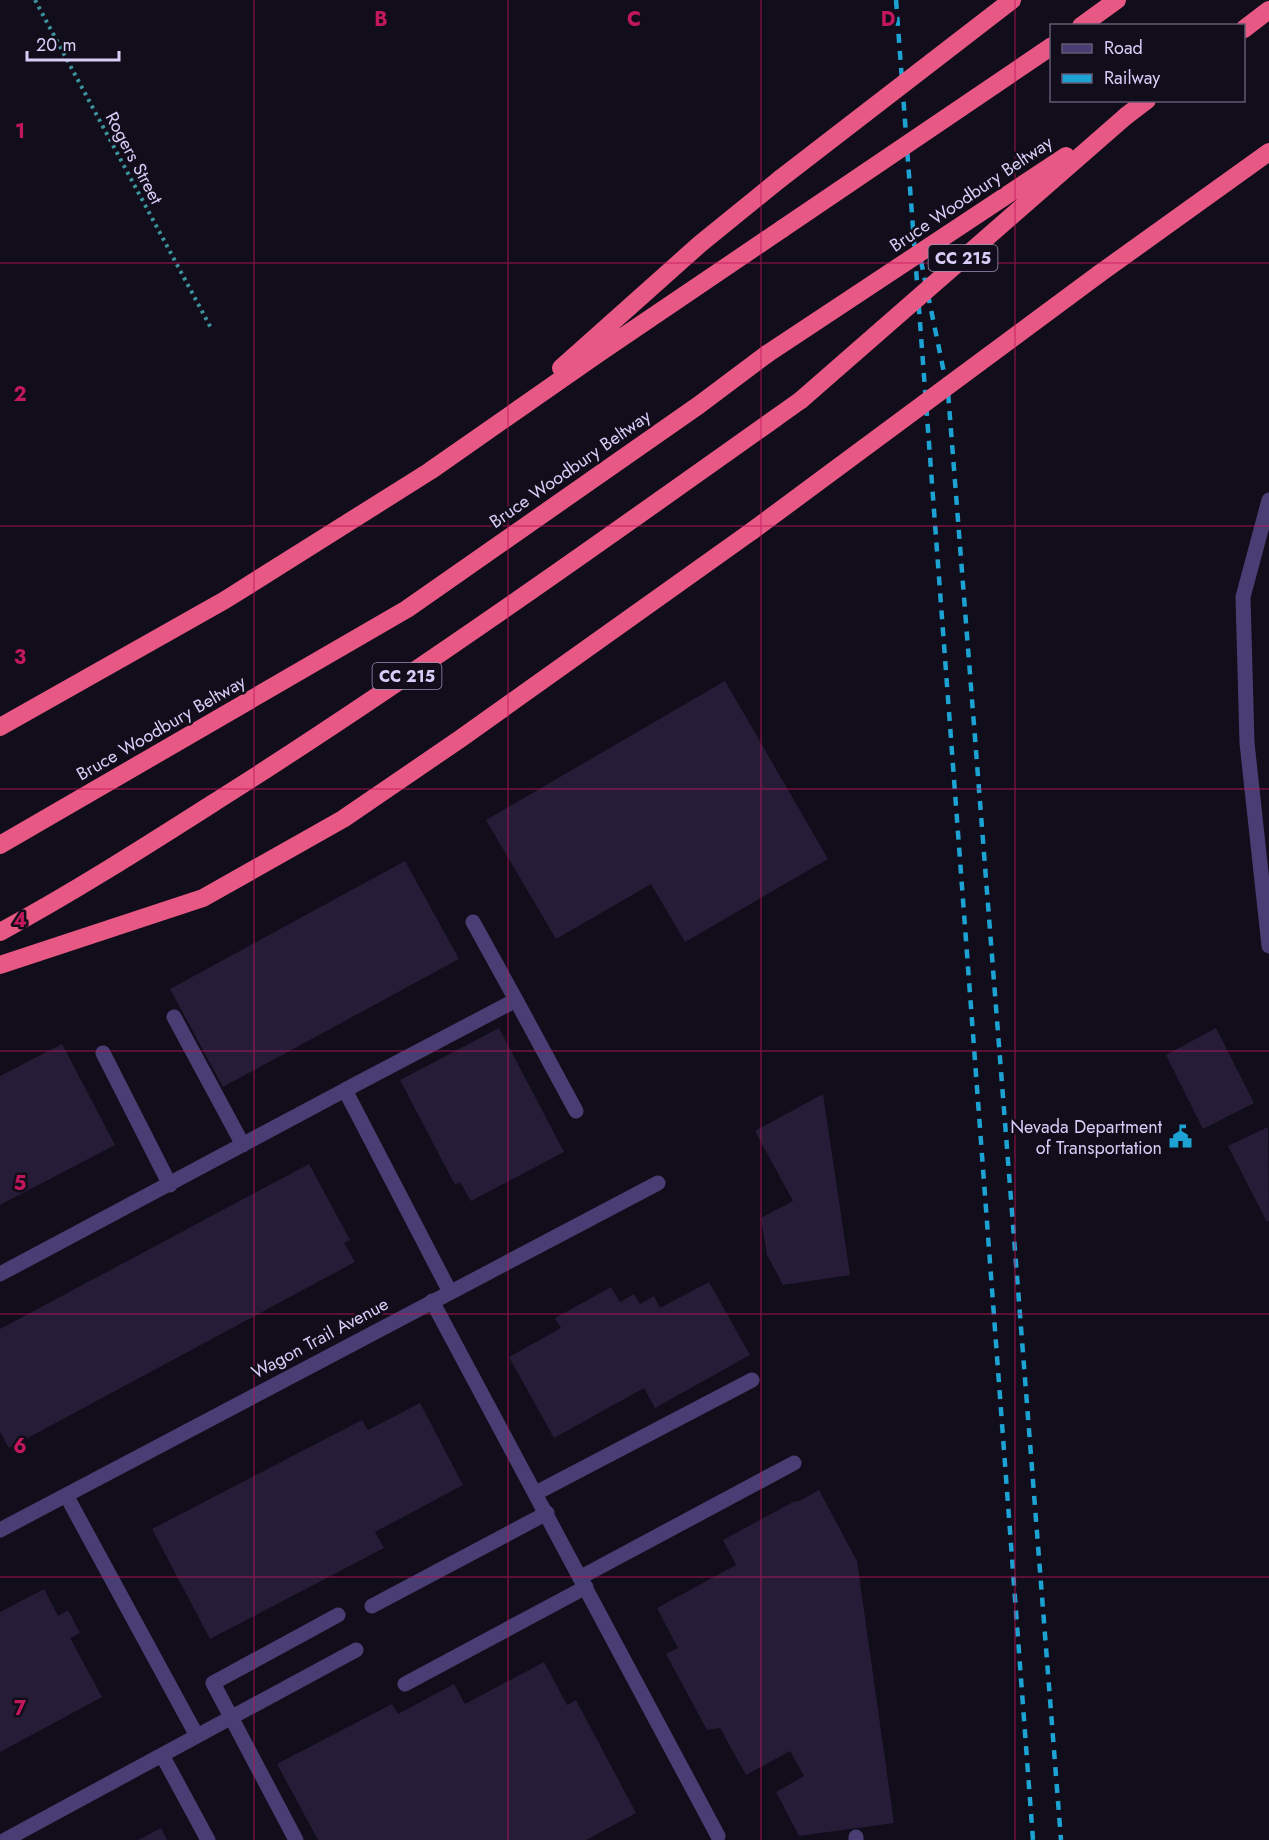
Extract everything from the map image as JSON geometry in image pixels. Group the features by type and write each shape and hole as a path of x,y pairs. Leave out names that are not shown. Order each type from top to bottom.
{"highway":[{"path":"497,424 699,244 1012,0"},
{"path":"1084,24 1117,0"},
{"path":"1245,28 1269,10"},
{"path":"0,727 225,600 430,471 599,353 1050,47"},
{"name":"Bruce Woodbury Beltway","path":"0,845 407,609 699,405 767,354 1144,102"},
{"name":"CC 215","path":"0,932 130,857 348,717 801,400 1126,116"},
{"path":"0,965 203,898 343,819 460,739 752,531 1099,274 1269,152"}],"street":[{"path":"1269,500 1244,597 1247,743 1269,946"},
{"path":"473,922 576,1111"},
{"path":"0,1274 516,1000"},
{"path":"174,1017 243,1145"},
{"path":"103,1053 170,1185"},
{"path":"345,1090 450,1292"},
{"name":"Wagon Trail Avenue","path":"0,1530 658,1183"},
{"path":"432,1301 584,1582 718,1839"},
{"path":"536,1493 752,1380"},
{"path":"405,1684 794,1463"},
{"path":"66,1495 197,1736"},
{"path":"372,1606 547,1513"},
{"path":"296,1840 213,1683 338,1616"},
{"path":"5,1840 356,1650"},
{"path":"162,1755 208,1840"}],"path":[{"name":"Rogers Street","path":"35,0 211,328"}],"building":[{"path":"725,681 828,859 685,942 651,884 556,939 486,820"},
{"path":"405,861 459,959 223,1087 170,989"},
{"path":"499,1028 564,1152 471,1201 460,1182 455,1185 400,1080"},
{"path":"1216,1028 1254,1103 1203,1129 1166,1055"},
{"path":"62,1044 115,1145 0,1205 0,1076"},
{"path":"823,1094 850,1275 783,1285 767,1255 761,1218 793,1201 755,1131"},
{"path":"1268,1127 1269,1220 1267,1222 1228,1146"},
{"path":"309,1164 350,1240 344,1243 355,1262 9,1448 0,1432 0,1329"},
{"path":"709,1282 750,1355 655,1408 644,1388 554,1438 509,1357 561,1328 555,1318 611,1287 620,1302 634,1294 640,1304 654,1296 660,1308"},
{"path":"420,1403 463,1485 375,1532 384,1548 210,1639 152,1529 362,1420 368,1430"},
{"path":"819,1490 857,1561 894,1823 799,1836 776,1792 804,1776 790,1751 746,1775 720,1728 707,1730 666,1654 678,1648 657,1608 736,1565 723,1540"},
{"path":"44,1589 58,1616 68,1610 80,1633 70,1638 102,1697 0,1752 0,1612"},
{"path":"544,1662 567,1705 576,1700 636,1813 586,1840 318,1840 277,1764 392,1704 398,1714 454,1684 465,1704"},
{"path":"161,1828 167,1840 138,1840"}],"railway":[{"path":"896,0 1033,1840"},
{"path":"921,261 948,392 1061,1840"}],"place":[{"name":"Nevada Department of Transportation","path":"1180,1137"}]}
